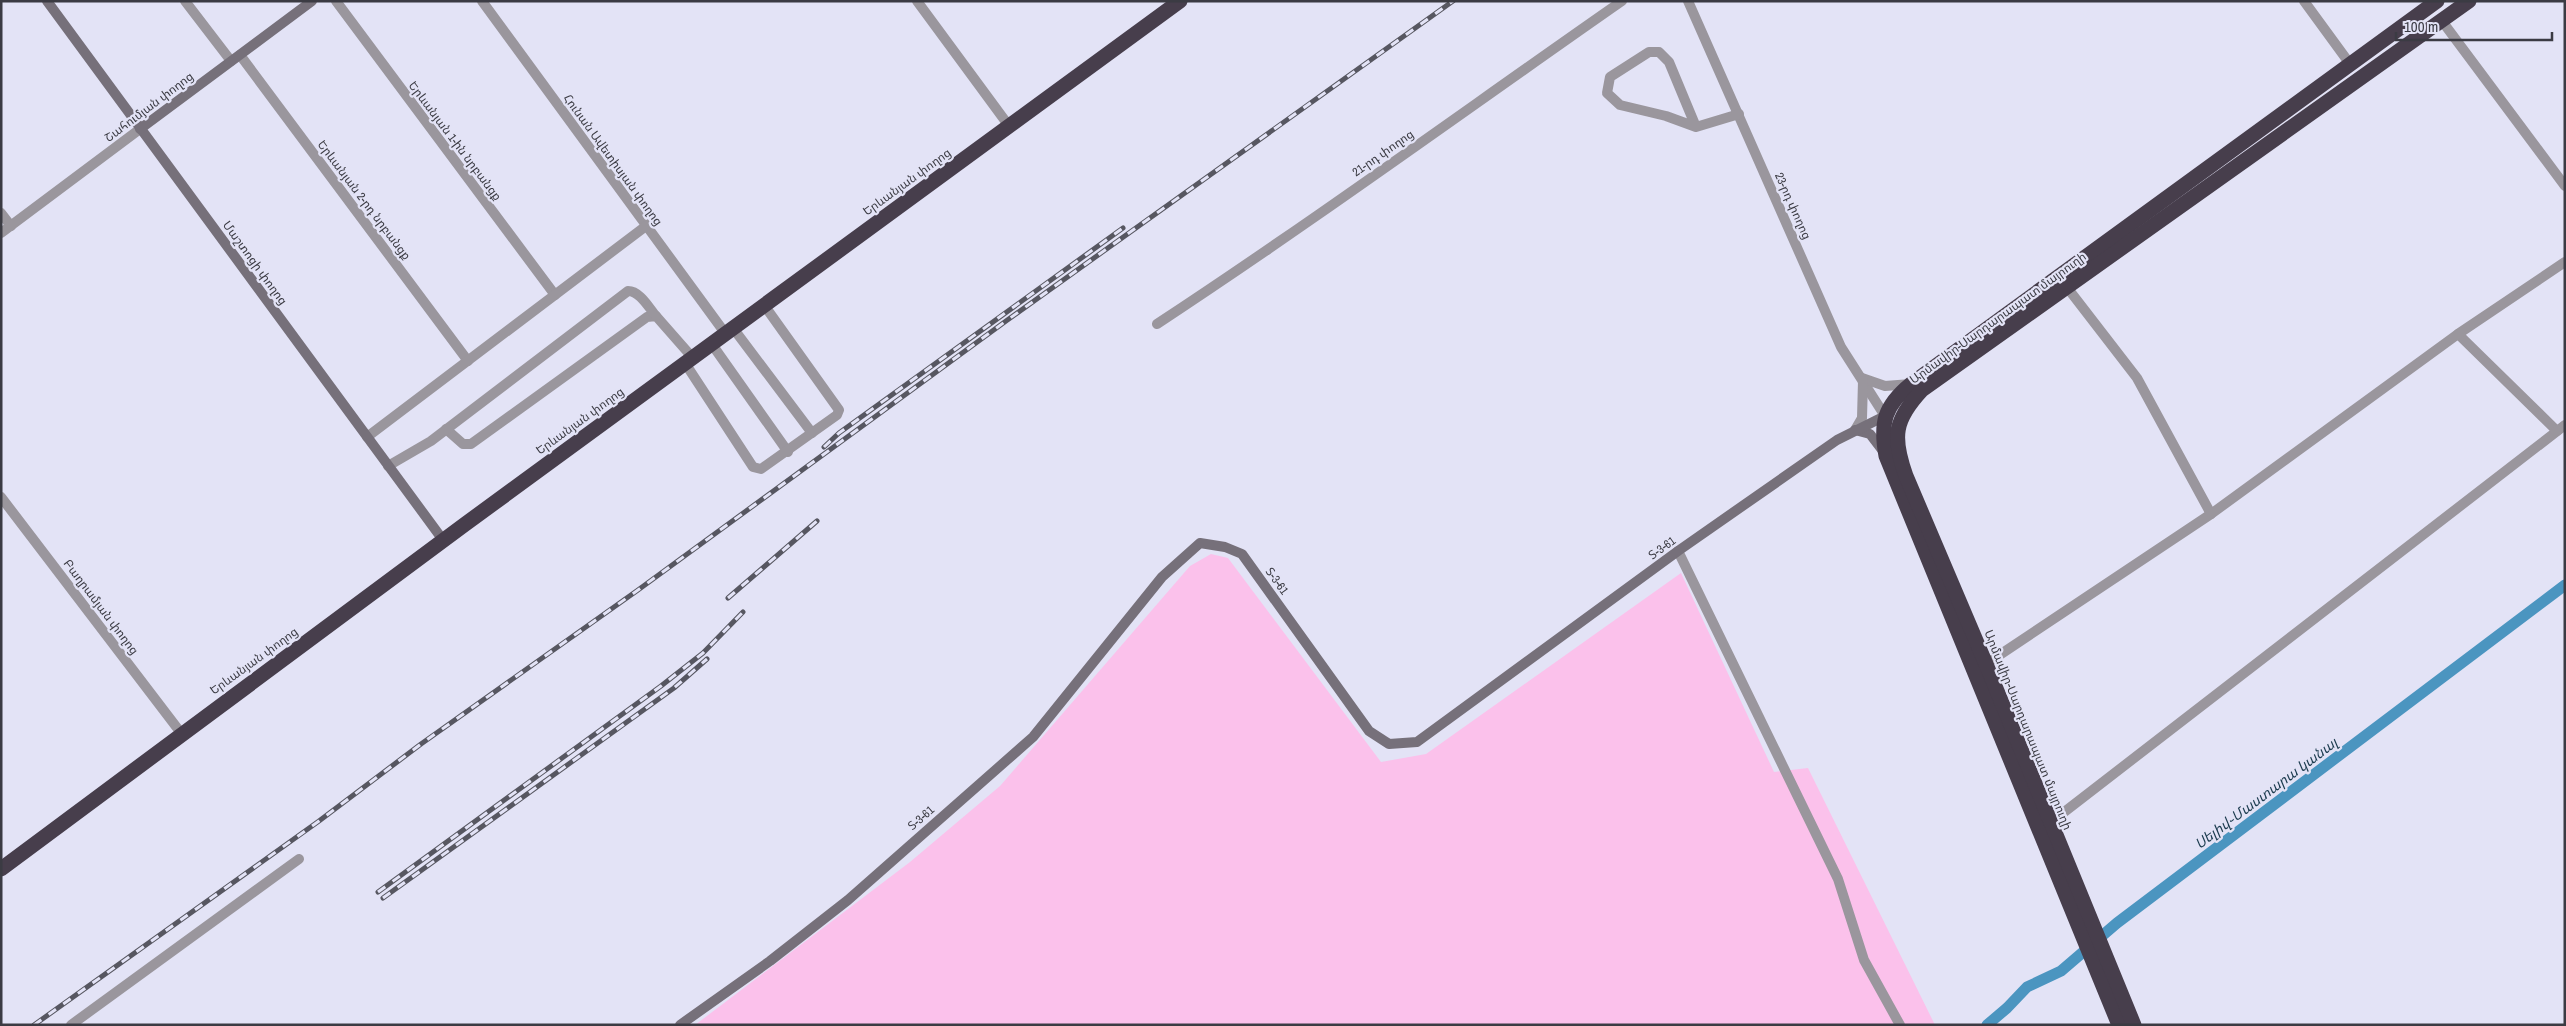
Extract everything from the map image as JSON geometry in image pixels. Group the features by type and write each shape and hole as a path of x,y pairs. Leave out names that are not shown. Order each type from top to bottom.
{"highway":[{"name":"Երևանյան փողոց","path":"1,869 181,733 443,540 1180,1"},
{"name":"Արմավիր-Սարդարապատ մայրուղի","path":"2100,960 1886,456 1882,440 1892,418 1895,398 1911,384 2183,195 2469,1"},
{"name":"Արմավիր-Սարդարապատ մայրուղի","path":"1892,418 1906,407 1922,390 2066,286 2350,64 2433,2"},
{"name":"Արմավիր-Սարդարապատ մայրուղի","path":"1892,418 1897,428 1898,453 1906,476 1986,664 2050,823 2084,922"},
{"path":"2100,960 2119,1025"},
{"path":"2100,960 2134,1025"}],"street":[{"name":"Մաշտոցի փողոց","path":"47,1 443,540"},
{"name":"Երևանյան 2-րդ նրբանցք","path":"185,1 236,58 468,361"},
{"name":"Երևանյան 1-ին նրբանցք","path":"336,1 555,295"},
{"name":"Հունան Ավետիսյան փողոց","path":"482,1 646,226 812,433"},
{"path":"917,1 1008,126"},
{"name":"21-րդ փողոց","path":"1157,324 1287,238 1356,187 1622,1"},
{"name":"23-րդ փողոց","path":"1688,1 1840,347 1892,418"},
{"path":"2304,1 2350,64"},
{"name":"Շահումյան փողոց","path":"1,233 236,58 306,3"},
{"path":"2442,21 2565,186"},
{"path":"1696,127 1669,62 1659,52 1649,52 1610,77 1607,93 1620,105 1666,116 1696,127 1739,114"},
{"path":"1,213 11,226"},
{"path":"366,437 646,226"},
{"path":"1986,664 2211,514 2458,334 2565,262"},
{"path":"2066,286 2137,378 2211,514"},
{"path":"388,466 446,429 628,291 633,291 656,316 689,360 753,467 761,469 788,452 837,415 839,410 764,305"},
{"path":"446,429 463,444 470,444 612,340 647,317 656,316"},
{"path":"2050,823 2561,428 2458,334"},
{"path":"711,343 788,452"},
{"path":"1886,456 1870,434 1856,430 1862,418 1864,398 1862,378 1885,386 1911,384"},
{"name":"Տ-3-61","path":"680,1025 770,961 848,900 1033,737 1162,577 1200,544 1225,547 1242,554 1370,730 1389,744 1417,742 1678,551 1837,440 1856,430 1892,418"},
{"name":"Բաղրամյան փողոց","path":"1,497 181,733"},
{"path":"1678,551 1838,879 1864,960 1900,1025"},
{"path":"71,1025 300,860"}],"shaded area":[{"path":"1211,554 1228,558 1381,762 1426,754 1681,573 1774,772 1808,768 1935,1025 695,1025 910,862 1000,786 1190,566"}],"waterway":[{"name":"Սելիվ֊Մաստարա կանալ","path":"1987,1025 2027,987 2061,971 2117,923 2565,585"}],"railway":[{"path":"34,1025 319,821 421,744 638,590 1006,321 1453,1"},
{"path":"824,447 839,433 1123,228"},
{"path":"728,598 817,521"},
{"path":"378,892 661,686 703,653 743,612"},
{"path":"383,898 674,688 707,659"}]}
